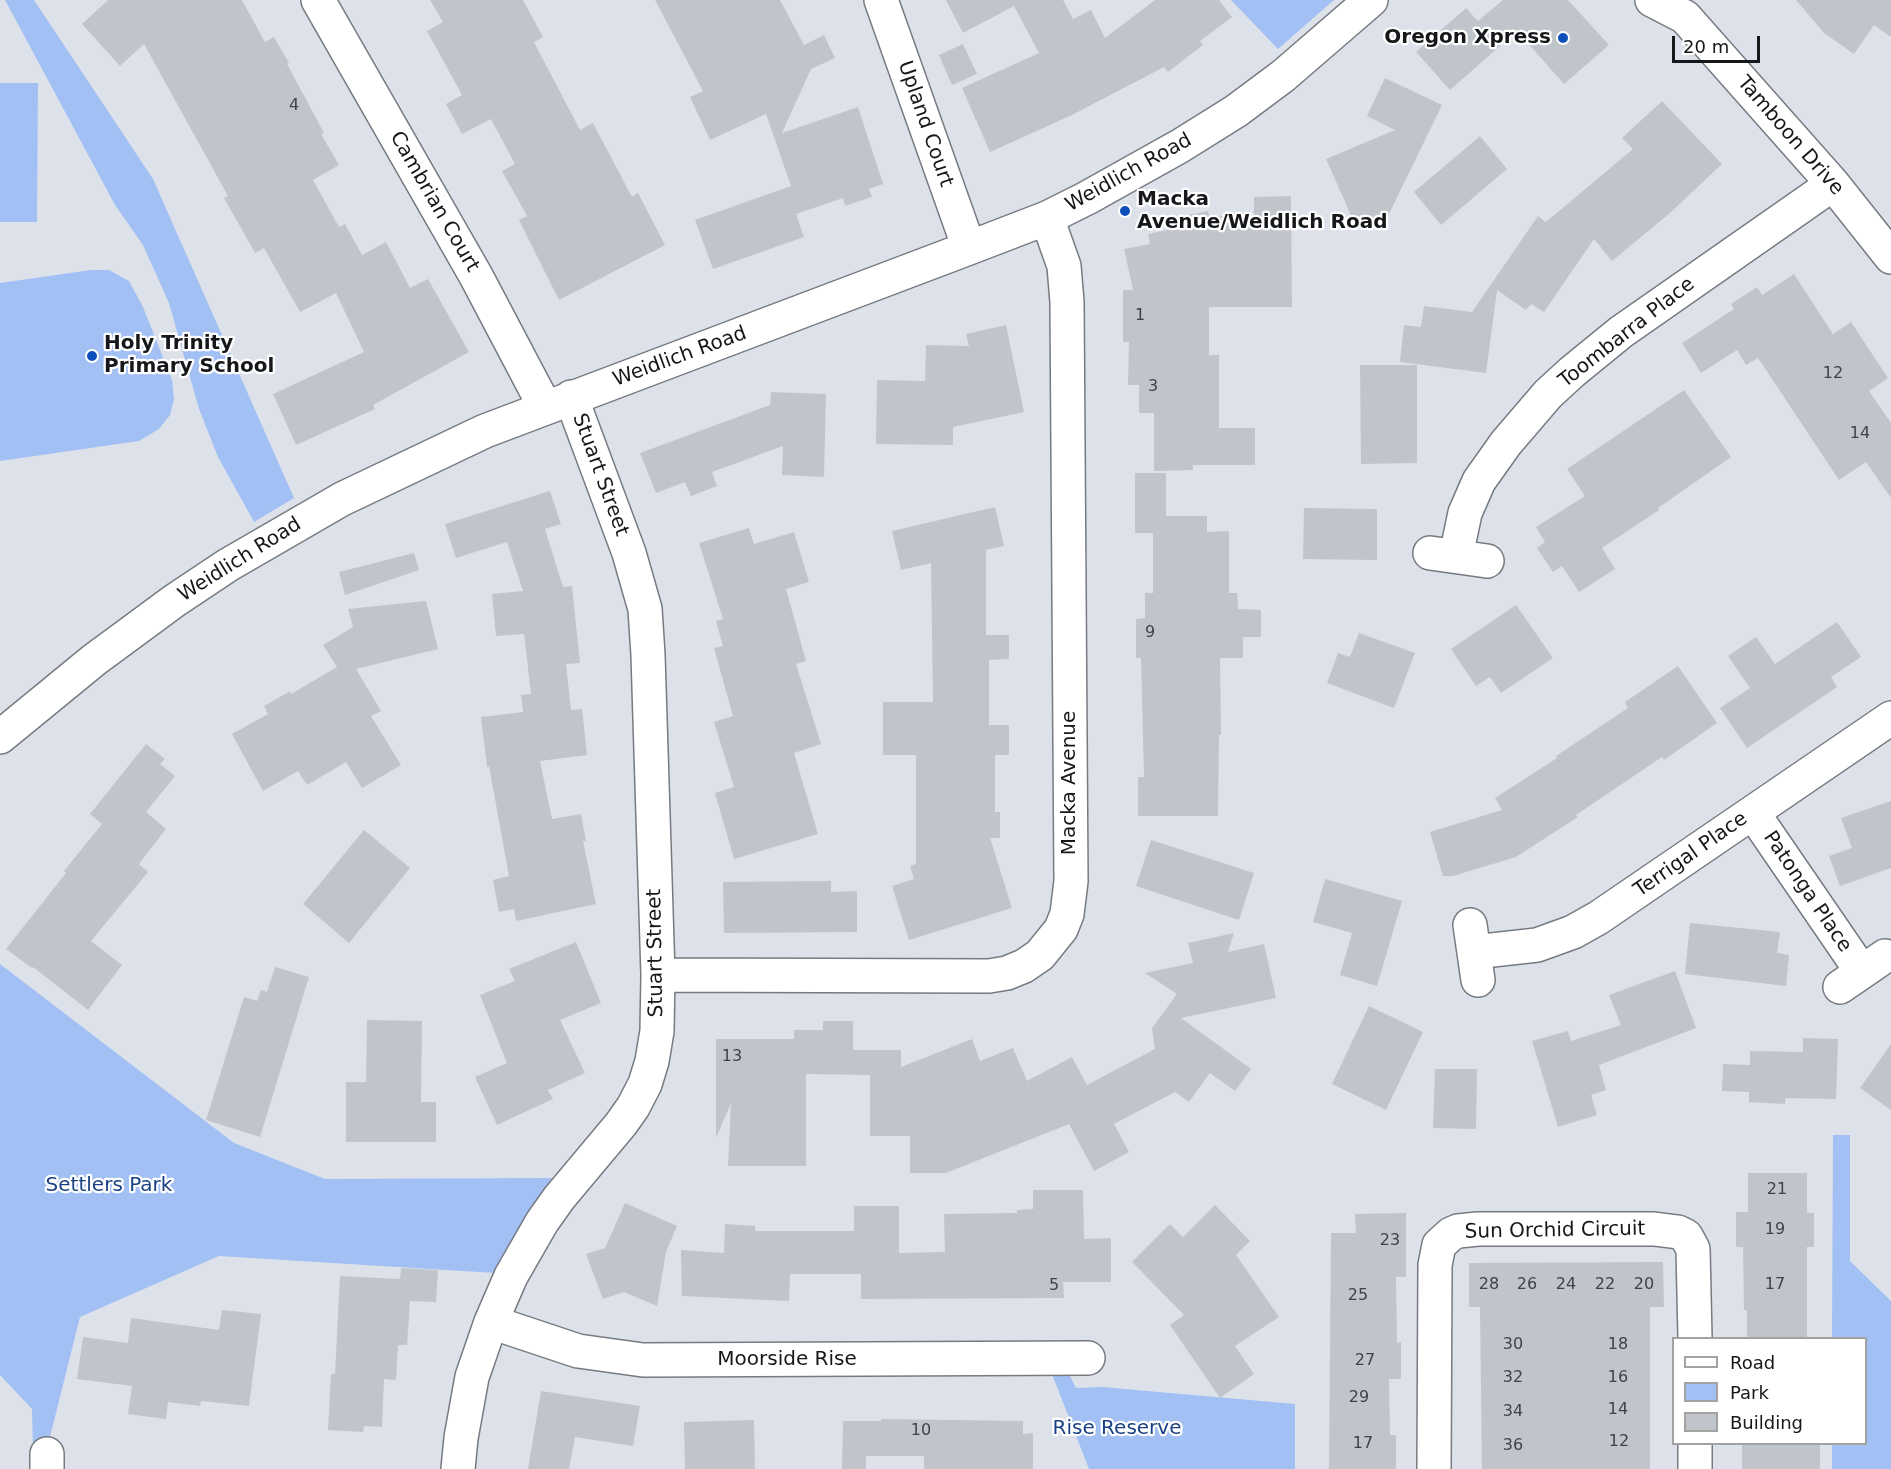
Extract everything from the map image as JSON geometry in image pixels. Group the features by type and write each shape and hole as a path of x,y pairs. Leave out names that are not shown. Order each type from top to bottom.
{"street":[{"name":"Cambrian Court","path":"318,0 476,276 558,402"},
{"name":"Upland Court","path":"881,0 969,248"},
{"name":"Weidlich Road","path":"0,737 129,633 228,565 342,499 485,431 1047,218 1137,171 1236,111 1283,76 1371,0"},
{"name":"Tamboon Drive","path":"1652,0 1683,8 1833,184 1891,257"},
{"name":"Toombarra Place","path":"1458,556 1465,513 1479,481 1506,443 1548,394 1621,332 1833,184"},
{"name":"Macka Avenue","path":"658,975 989,975 1007,973 1024,966 1040,955 1061,929 1067,915 1071,881 1068,302 1064,266 1047,218"},
{"name":"Stuart Street","path":"458,1469 472,1377 491,1322 512,1276 542,1222 581,1170 621,1124 645,1084 657,1031 658,975 649,667 645,609 629,553 558,402"},
{"name":"Terrigal Place","path":"1474,953 1537,945 1573,932 1624,902 1891,718"},
{"name":"Patonga Place","path":"1753,813 1862,971"},
{"name":"Sun Orchid Circuit","path":"1434,1469 1435,1265 1440,1245 1450,1234 1478,1228 1654,1229 1678,1232 1686,1236 1693,1249 1695,1337"},
{"name":"Moorside Rise","path":"491,1322 578,1351 643,1360 1088,1358"},
{"path":"1695,1445 1695,1469"}],"green space":[{"path":"5,0 34,0 153,179 294,498 254,522 218,457 199,409 169,303 143,245 115,205"},
{"path":"1231,0 1334,0 1278,49"},
{"path":"0,83 38,83 37,222 0,222"},
{"path":"91,270 109,270 129,281 143,307 172,380 174,399 170,415 159,429 139,441 0,461 0,283"},
{"name":"Settlers Park","path":"0,964 234,1143 325,1179 555,1178 496,1273 219,1256 80,1317 47,1449 33,1449 32,1409 0,1375"},
{"path":"1833,1135 1850,1135 1850,1261 1891,1301 1891,1469 1832,1469 1832,1445 1867,1445 1867,1337 1832,1337"},
{"name":"Rise Reserve","path":"1050,1369 1065,1371 1076,1388 1102,1387 1295,1404 1295,1469 1089,1469"}],"building":[{"path":"108,0 242,0 265,42 274,37 324,133 321,134 339,165 313,180 339,227 345,224 362,255 386,242 410,288 428,279 469,352 373,405 375,409 296,445 273,394 364,352 336,293 300,312 264,248 255,253 224,198 228,196 144,44 120,66 82,24"},
{"path":"430,0 523,0 543,37 534,42 580,130 593,123 632,197 638,193 665,245 559,300 519,220 527,216 502,171 515,164 491,119 462,134 446,104 462,95 427,31 443,22"},
{"path":"655,0 780,0 804,45 824,35 835,58 811,69 782,133 858,107 883,184 869,189 872,197 845,206 843,198 796,214 804,237 713,269 695,220 791,186 766,114 710,140 690,97 703,91"},
{"path":"946,0 1063,0 1073,19 1091,10 1105,38 1155,0 1219,0 1232,17 1200,41 1203,45 1168,72 1164,67 1072,115 990,152 962,88 1039,53 1014,6 963,33"},
{"path":"1503,0 1568,0 1609,45 1564,84 1517,31 1450,90 1416,52 1466,8 1478,21"},
{"path":"1796,0 1891,0 1891,37 1874,25 1854,54 1824,33"},
{"path":"963,44 977,74 952,85 939,55"},
{"path":"1385,78 1442,105 1388,216 1357,229 1326,159 1395,130 1367,116"},
{"path":"1662,101 1722,164 1670,213 1612,261 1594,239 1544,312 1531,304 1526,310 1497,290 1486,373 1400,362 1404,325 1421,327 1424,306 1472,312 1538,216 1546,222 1633,149 1622,138"},
{"path":"1480,136 1507,169 1441,225 1414,192"},
{"path":"1291,196 1292,307 1209,307 1209,355 1219,355 1219,428 1255,428 1255,465 1193,465 1193,470 1154,471 1154,413 1139,413 1139,385 1128,385 1129,342 1123,342 1123,290 1133,290 1124,249 1150,244 1148,234 1176,228 1173,218 1208,211 1209,216 1254,217 1254,197"},
{"path":"1794,274 1833,334 1851,322 1888,378 1869,391 1891,423 1891,498 1866,462 1839,480 1758,358 1746,365 1737,350 1701,373 1682,343 1734,309 1731,304 1757,287 1762,295"},
{"path":"1006,325 1024,412 953,427 953,445 876,444 877,380 925,381 926,345 969,346 966,334"},
{"path":"1360,365 1417,365 1417,463 1361,464"},
{"path":"1684,390 1731,457 1658,508 1659,510 1602,548 1615,569 1579,592 1562,566 1553,572 1537,548 1545,542 1536,527 1585,496 1567,469"},
{"path":"771,392 826,394 824,477 782,475 783,446 712,472 717,486 691,496 685,482 656,493 640,453 770,405"},
{"path":"1135,473 1166,473 1166,516 1207,516 1207,532 1229,531 1229,593 1237,593 1238,609 1261,610 1261,637 1243,637 1243,658 1220,658 1221,735 1219,735 1218,816 1138,816 1138,777 1144,777 1141,658 1136,658 1136,619 1145,618 1145,593 1153,593 1153,533 1135,533"},
{"path":"550,491 561,524 545,529 563,587 572,586 580,663 566,664 571,710 582,709 587,755 540,761 552,819 581,814 586,841 583,841 596,904 516,921 514,909 499,912 493,880 509,876 489,766 487,767 481,717 523,712 521,695 531,694 524,634 496,636 492,594 523,591 507,542 456,558 445,524"},
{"path":"995,507 1004,546 986,550 986,635 1009,635 1009,659 989,660 989,725 1009,725 1009,755 995,755 995,812 1000,812 1000,838 990,838 1012,908 909,940 892,886 914,879 910,866 916,864 916,755 883,755 883,702 933,702 931,563 901,570 892,531"},
{"path":"1304,508 1377,509 1377,560 1303,559"},
{"path":"749,528 754,544 794,532 809,582 786,589 806,661 796,664 821,744 794,753 818,834 734,859 715,793 734,787 714,722 733,716 714,648 723,646 716,621 723,619 699,543"},
{"path":"414,553 419,570 345,595 339,572"},
{"path":"426,601 438,649 356,669 381,711 371,716 401,765 362,788 346,762 307,785 298,771 263,791 232,734 268,714 264,706 290,691 291,694 337,667 323,645 353,627 348,609"},
{"path":"1516,605 1553,658 1501,693 1490,677 1476,686 1451,649"},
{"path":"1837,622 1861,657 1831,677 1837,687 1747,748 1720,708 1750,688 1728,656 1756,637 1775,664"},
{"path":"1359,633 1415,653 1394,708 1327,683 1338,653 1350,657"},
{"path":"1678,666 1717,723 1664,760 1662,757 1576,815 1578,817 1516,857 1453,876 1443,876 1430,832 1502,810 1495,798 1628,708 1625,702"},
{"path":"146,744 165,759 160,764 175,776 146,812 166,829 139,864 148,872 91,941 122,965 88,1010 6,949 102,824 90,814"},
{"path":"1891,801 1891,868 1840,886 1829,856 1852,848 1841,818"},
{"path":"364,830 410,868 349,943 303,904"},
{"path":"1151,840 1254,873 1239,920 1136,886"},
{"path":"1325,879 1402,901 1377,986 1340,975 1352,933 1313,922"},
{"path":"831,881 831,892 857,891 857,932 724,933 723,882"},
{"path":"1690,923 1780,932 1777,953 1789,955 1786,986 1685,974"},
{"path":"1234,933 1228,952 1264,944 1276,998 1181,1018 1251,1069 1235,1091 1210,1073 1189,1102 1175,1092 1114,1124 1129,1152 1094,1171 1069,1124 946,1173 910,1173 910,1136 870,1136 870,1075 806,1074 806,1166 728,1166 731,1103 716,1138 716,1039 794,1039 794,1030 823,1030 823,1021 853,1021 853,1050 901,1050 901,1067 972,1039 980,1061 1013,1048 1027,1081 1072,1057 1087,1085 1155,1049 1152,1028 1177,994 1145,973 1193,963 1188,943"},
{"path":"576,942 601,1003 560,1020 585,1073 548,1090 553,1099 497,1125 475,1077 507,1063 480,995 515,981 509,969"},
{"path":"275,967 309,977 260,1137 206,1120 244,997 257,1001 261,990 267,992"},
{"path":"1675,971 1696,1028 1599,1065 1606,1090 1591,1095 1597,1115 1558,1127 1532,1041 1568,1031 1571,1041 1621,1025 1609,995"},
{"path":"1369,1006 1423,1032 1386,1110 1332,1084"},
{"path":"367,1020 422,1021 421,1102 436,1102 436,1142 346,1142 346,1082 366,1082"},
{"path":"1803,1038 1838,1039 1836,1099 1785,1098 1785,1104 1749,1102 1749,1092 1722,1091 1723,1064 1750,1065 1750,1051 1803,1052"},
{"path":"1891,1044 1891,1110 1860,1088"},
{"path":"1435,1069 1477,1069 1476,1129 1433,1128"},
{"path":"1748,1173 1807,1173 1807,1213 1814,1213 1814,1247 1807,1247 1807,1337 1747,1337 1743,1247 1736,1247 1736,1212 1748,1212"},
{"path":"1033,1190 1083,1190 1084,1239 1111,1238 1111,1282 1063,1282 1064,1298 861,1299 861,1274 790,1274 789,1301 682,1296 681,1250 724,1253 725,1224 755,1226 755,1231 854,1231 854,1206 899,1206 899,1253 945,1252 944,1214 1017,1213 1017,1210 1033,1209"},
{"path":"625,1203 677,1226 666,1252 657,1306 624,1292 603,1299 586,1254 605,1248"},
{"path":"1215,1205 1250,1241 1236,1255 1279,1317 1235,1346 1254,1374 1220,1398 1170,1325 1184,1315 1132,1262 1170,1224 1183,1237"},
{"path":"1406,1213 1406,1277 1396,1277 1397,1343 1401,1342 1401,1379 1389,1379 1390,1435 1396,1435 1396,1469 1329,1469 1331,1233 1356,1233 1355,1214"},
{"path":"1663,1262 1664,1307 1650,1307 1650,1469 1482,1469 1480,1307 1469,1307 1469,1263"},
{"path":"401,1268 438,1270 436,1302 410,1301 407,1345 398,1345 396,1380 384,1379 382,1427 364,1426 363,1432 328,1430 331,1374 335,1374 340,1276 400,1279"},
{"path":"222,1310 261,1314 249,1406 201,1401 200,1406 168,1402 166,1419 128,1414 132,1386 77,1379 83,1337 128,1343 131,1318 219,1330"},
{"path":"541,1391 640,1406 633,1446 575,1437 569,1469 528,1469"},
{"path":"881,1419 1023,1421 1023,1434 1033,1433 1033,1469 924,1469 924,1456 866,1456 866,1469 842,1469 843,1421 881,1421"},
{"path":"754,1420 755,1469 685,1469 684,1422"},
{"path":"1742,1445 1820,1445 1820,1469 1742,1469"}],"place":[{"name":"Oregon Xpress","path":"1563,38"},
{"name":"Macka Avenue/Weidlich Road","path":"1125,211"},
{"name":"Holy Trinity Primary School","path":"92,356"}]}
